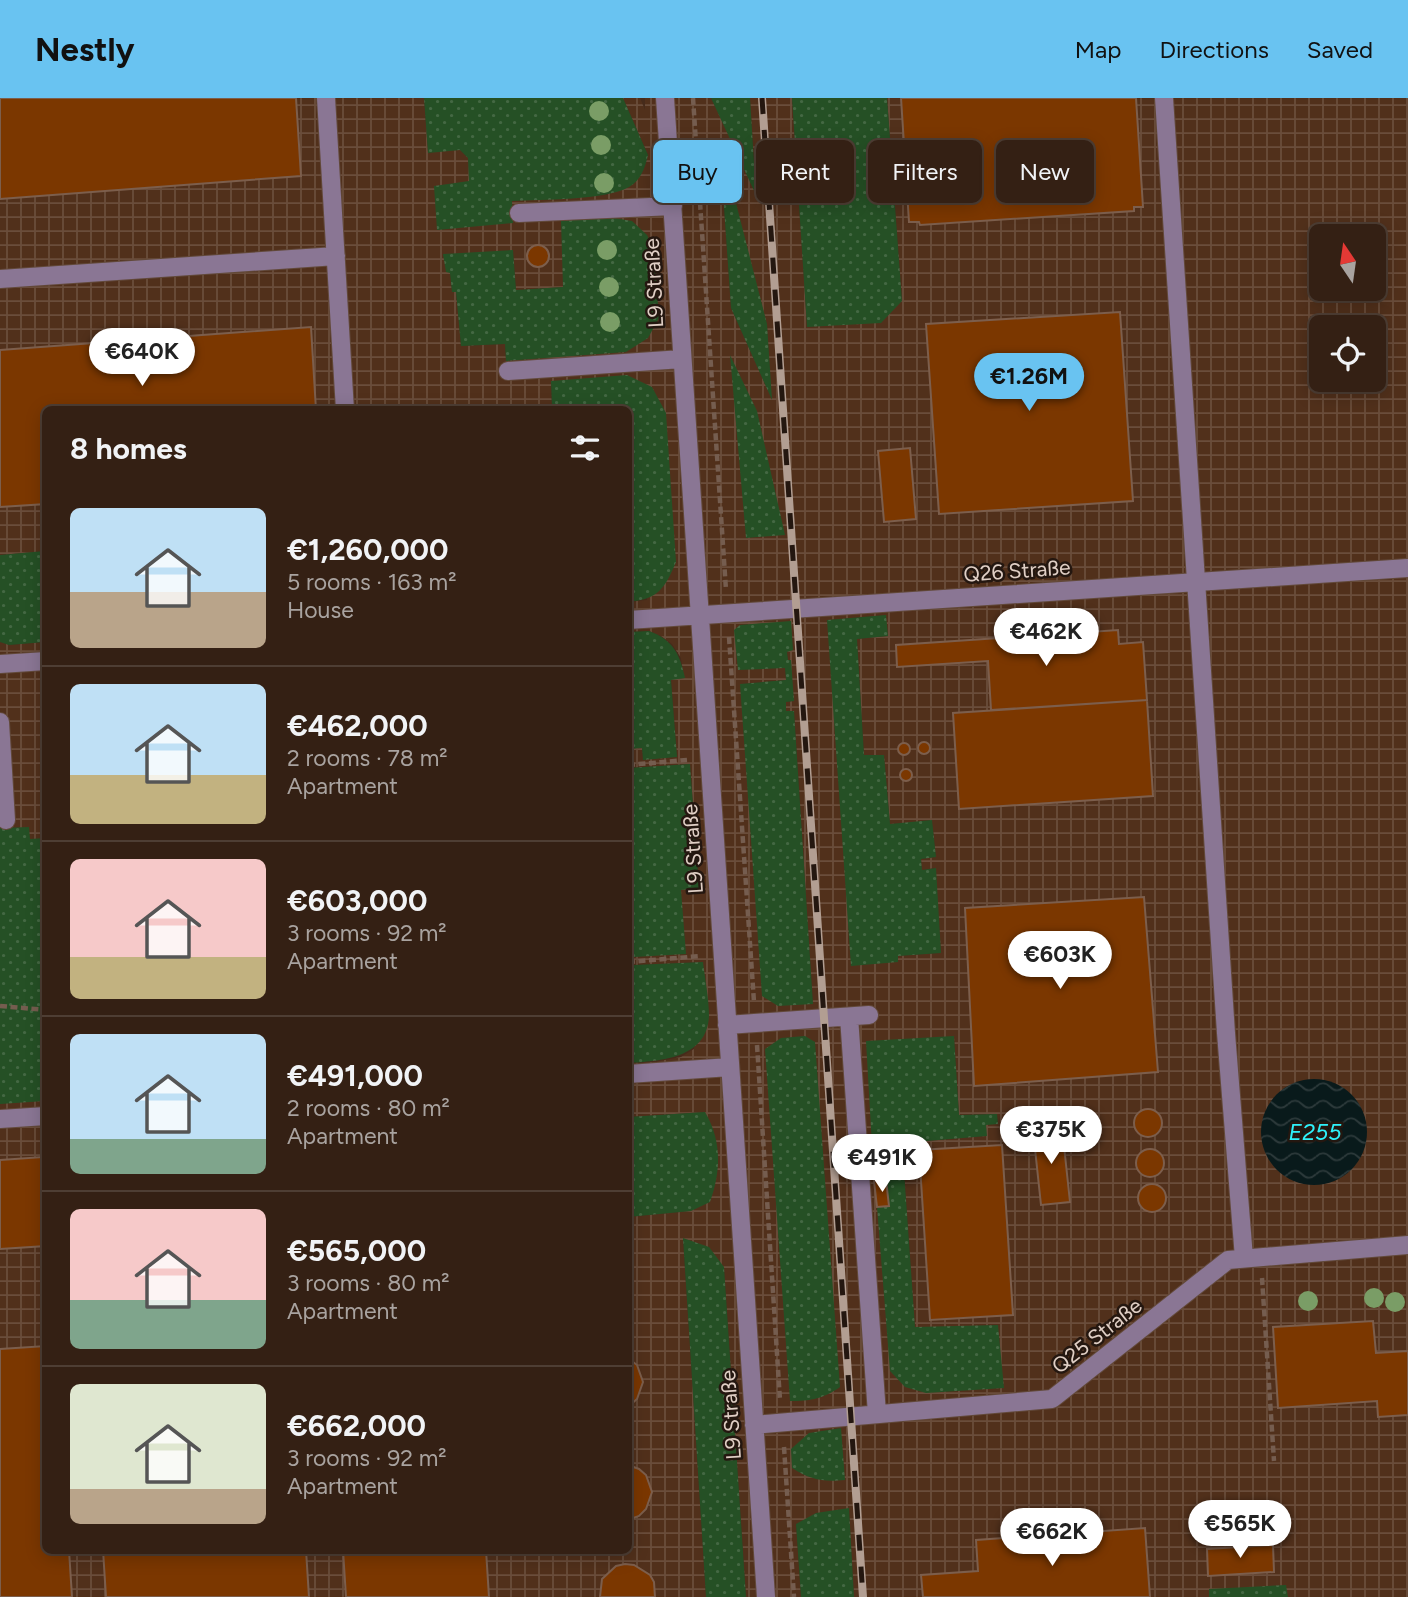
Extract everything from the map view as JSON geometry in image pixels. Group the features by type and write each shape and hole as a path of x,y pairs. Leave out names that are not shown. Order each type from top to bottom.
{"lane":[{"path":"326,98 345,406"},
{"name":"L9 Straße","path":"666,98 766,1597"},
{"path":"1164,98 1226,1033 1252,1257"},
{"path":"519,213 673,206"},
{"path":"0,279 336,256"},
{"path":"508,371 682,359"},
{"name":"Q26 Straße","path":"632,620 1408,568"},
{"path":"0,664 42,661"},
{"path":"0,722 6,820"},
{"path":"727,1025 869,1015"},
{"path":"849,1017 877,1414"},
{"path":"632,1074 730,1067"},
{"path":"0,1119 42,1115"},
{"name":"Q25 Straße","path":"754,1425 1052,1399 1228,1260 1408,1245"}],"path":[{"path":"693,98 794,1597"},
{"path":"632,765 709,758"},
{"path":"632,962 723,954"},
{"path":"0,1006 42,1010"},
{"path":"1252,1257 1274,1461"}],"shaded area":[{"path":"0,98 424,98 428,152 460,150 468,158 469,181 512,201 607,195 648,155 623,98 640,98 645,110 645,98 711,98 731,140 653,140 653,203 724,203 731,308 771,397 767,324 732,203 742,203 742,163 756,192 756,203 799,203 807,326 902,301 895,203 982,203 982,140 890,140 887,98 1408,98 1408,1597 854,1597 849,1509 796,1524 801,1597 746,1597 724,1267 683,1239 706,1597 0,1597 0,642 10,645 42,642 42,1554 632,1554 632,1217 691,1211 705,1112 632,1117 632,1063 681,1057 694,1049 703,962 635,965 632,1019 632,955 681,889 699,887 690,764 632,768 632,748 642,747 643,759 677,757 671,679 684,678 681,658 672,644 661,636 649,631 632,632 632,602 647,600 666,413 551,381 552,406 42,406 42,551 0,555","holes":["513,251 516,290 564,287 506,360 505,344 461,346 456,292 452,291 450,272","886,615 887,636 857,639 864,755 884,755 890,824 932,821 936,857 921,859 922,870 935,868 941,953 897,956 898,962 827,620","791,622 793,650 787,651 788,660 791,660 793,701 786,702 786,711 794,711 813,1004 741,684 786,680 785,667 740,625","954,1036 959,1115 997,1114 998,1123 986,1124 986,1136 902,1143 915,1328 998,1325 890,1371 889,1206 886,1180 875,1181"]},
{"path":"750,98 792,98 795,140 756,140 756,192"}],"green space":[{"path":"424,98 623,98 648,155 647,160 637,181 618,192 589,197 512,201 513,223 437,230 434,186 469,181 468,158 460,150 428,153"},
{"path":"711,98 750,98 756,195 742,165 742,140 730,140"},
{"path":"792,98 887,98 890,140 868,140 868,203 895,203 902,301 881,323 807,327 799,203 854,203 854,140 795,140"},
{"path":"724,203 736,203 767,324 772,400 731,308"},
{"path":"608,217 632,221 647,235 654,249 659,318 648,338 626,352 506,361 505,344 461,346 456,292 452,292 450,273 446,272 443,254 513,250 516,290 563,287 561,221"},
{"path":"730,355 757,411 785,535 746,538"},
{"path":"627,375 652,387 666,413 676,562 660,591 654,595 632,601 632,406 552,406 551,381"},
{"path":"42,551 42,642 9,645 0,642 0,555"},
{"path":"886,615 888,636 857,639 864,755 884,755 890,824 932,820 936,857 921,859 922,870 936,868 941,953 898,956 898,962 851,966 827,620"},
{"path":"791,621 793,650 787,652 788,660 791,660 794,701 786,702 786,711 794,711 813,1004 778,1006 762,996 740,684 786,680 785,668 738,670 734,630 740,625"},
{"path":"649,631 664,639 670,643 681,662 685,678 671,680 677,757 643,760 642,748 632,749 632,632"},
{"path":"690,764 699,888 681,890 686,954 632,955 632,768"},
{"path":"29,827 30,839 42,838 42,1101 0,1104 0,828"},
{"path":"703,962 709,1016 700,1041 691,1049 667,1059 632,1063 634,965"},
{"path":"805,1036 815,1042 840,1387 816,1398 790,1401 765,1049 781,1038"},
{"path":"954,1036 959,1115 997,1114 998,1124 986,1125 987,1136 902,1143 915,1327 998,1325 1004,1388 926,1393 905,1387 890,1371 877,1207 889,1205 886,1180 874,1181 866,1041"},
{"path":"705,1112 711,1123 718,1156 710,1202 691,1211 632,1217 632,1117"},
{"path":"683,1238 709,1247 724,1267 746,1597 706,1597"},
{"path":"841,1428 845,1480 817,1479 792,1468 791,1449 809,1433"},
{"path":"849,1508 854,1597 801,1597 796,1524 816,1513"},
{"path":"1286,1585 1288,1597 1209,1597 1209,1589"}],"water":[{"name":"E255","path":"1314,1079 1334,1083 1352,1094 1363,1112 1367,1132 1363,1152 1352,1170 1334,1181 1314,1185 1294,1181 1276,1170 1265,1152 1261,1132 1265,1112 1276,1094 1294,1083"}],"building":[{"path":"0,98 296,98 301,176 0,199"},
{"path":"901,98 1136,98 1143,207 1134,207 1134,211 920,225 919,222 909,222 908,203 982,203 982,140 904,140"},
{"path":"538,245 546,248 549,256 546,264 538,267 530,264 527,256 530,248"},
{"path":"1120,312 1133,501 939,514 926,324"},
{"path":"311,327 316,406 42,406 42,504 0,507 0,350"},
{"path":"910,448 916,519 884,522 878,451"},
{"path":"1118,630 1119,644 1143,642 1147,700 991,710 988,661 897,667 896,645"},
{"path":"1147,700 1153,796 959,809 953,713"},
{"path":"924,742 930,748 924,754 918,748"},
{"path":"904,743 910,749 904,755 898,749"},
{"path":"906,769 912,775 906,781 900,775"},
{"path":"1144,897 1158,1072 974,1086 965,908"},
{"path":"1148,1109 1158,1113 1162,1123 1158,1133 1148,1137 1138,1133 1134,1123 1138,1113"},
{"path":"1062,1127 1070,1202 1041,1205 1033,1130"},
{"path":"1002,1145 1013,1315 930,1320 919,1150"},
{"path":"1150,1149 1160,1153 1164,1163 1160,1173 1150,1177 1140,1173 1136,1163 1140,1153"},
{"path":"42,1157 42,1246 0,1249 0,1160"},
{"path":"886,1180 889,1206 877,1207 874,1181"},
{"path":"1152,1184 1162,1188 1166,1198 1162,1208 1152,1212 1142,1208 1138,1198 1142,1188"},
{"path":"1373,1321 1376,1353 1408,1351 1408,1415 1378,1417 1377,1401 1278,1408 1273,1327"},
{"path":"42,1346 42,1554 69,1554 72,1597 0,1597 0,1349"},
{"path":"632,1361 637,1365 643,1382 637,1399 632,1403"},
{"path":"632,1466 646,1475 652,1492 646,1509 632,1519"},
{"path":"1145,1528 1150,1597 923,1597 921,1575 978,1571 976,1540"},
{"path":"1273,1545 1274,1572 1208,1576 1207,1549"},
{"path":"103,1554 306,1554 309,1597 106,1597"},
{"path":"343,1554 486,1554 489,1597 346,1597"},
{"path":"634,1565 650,1575 654,1582 655,1597 600,1597 602,1579 616,1566"}],"railway":[{"path":"762,98 863,1597"}]}
